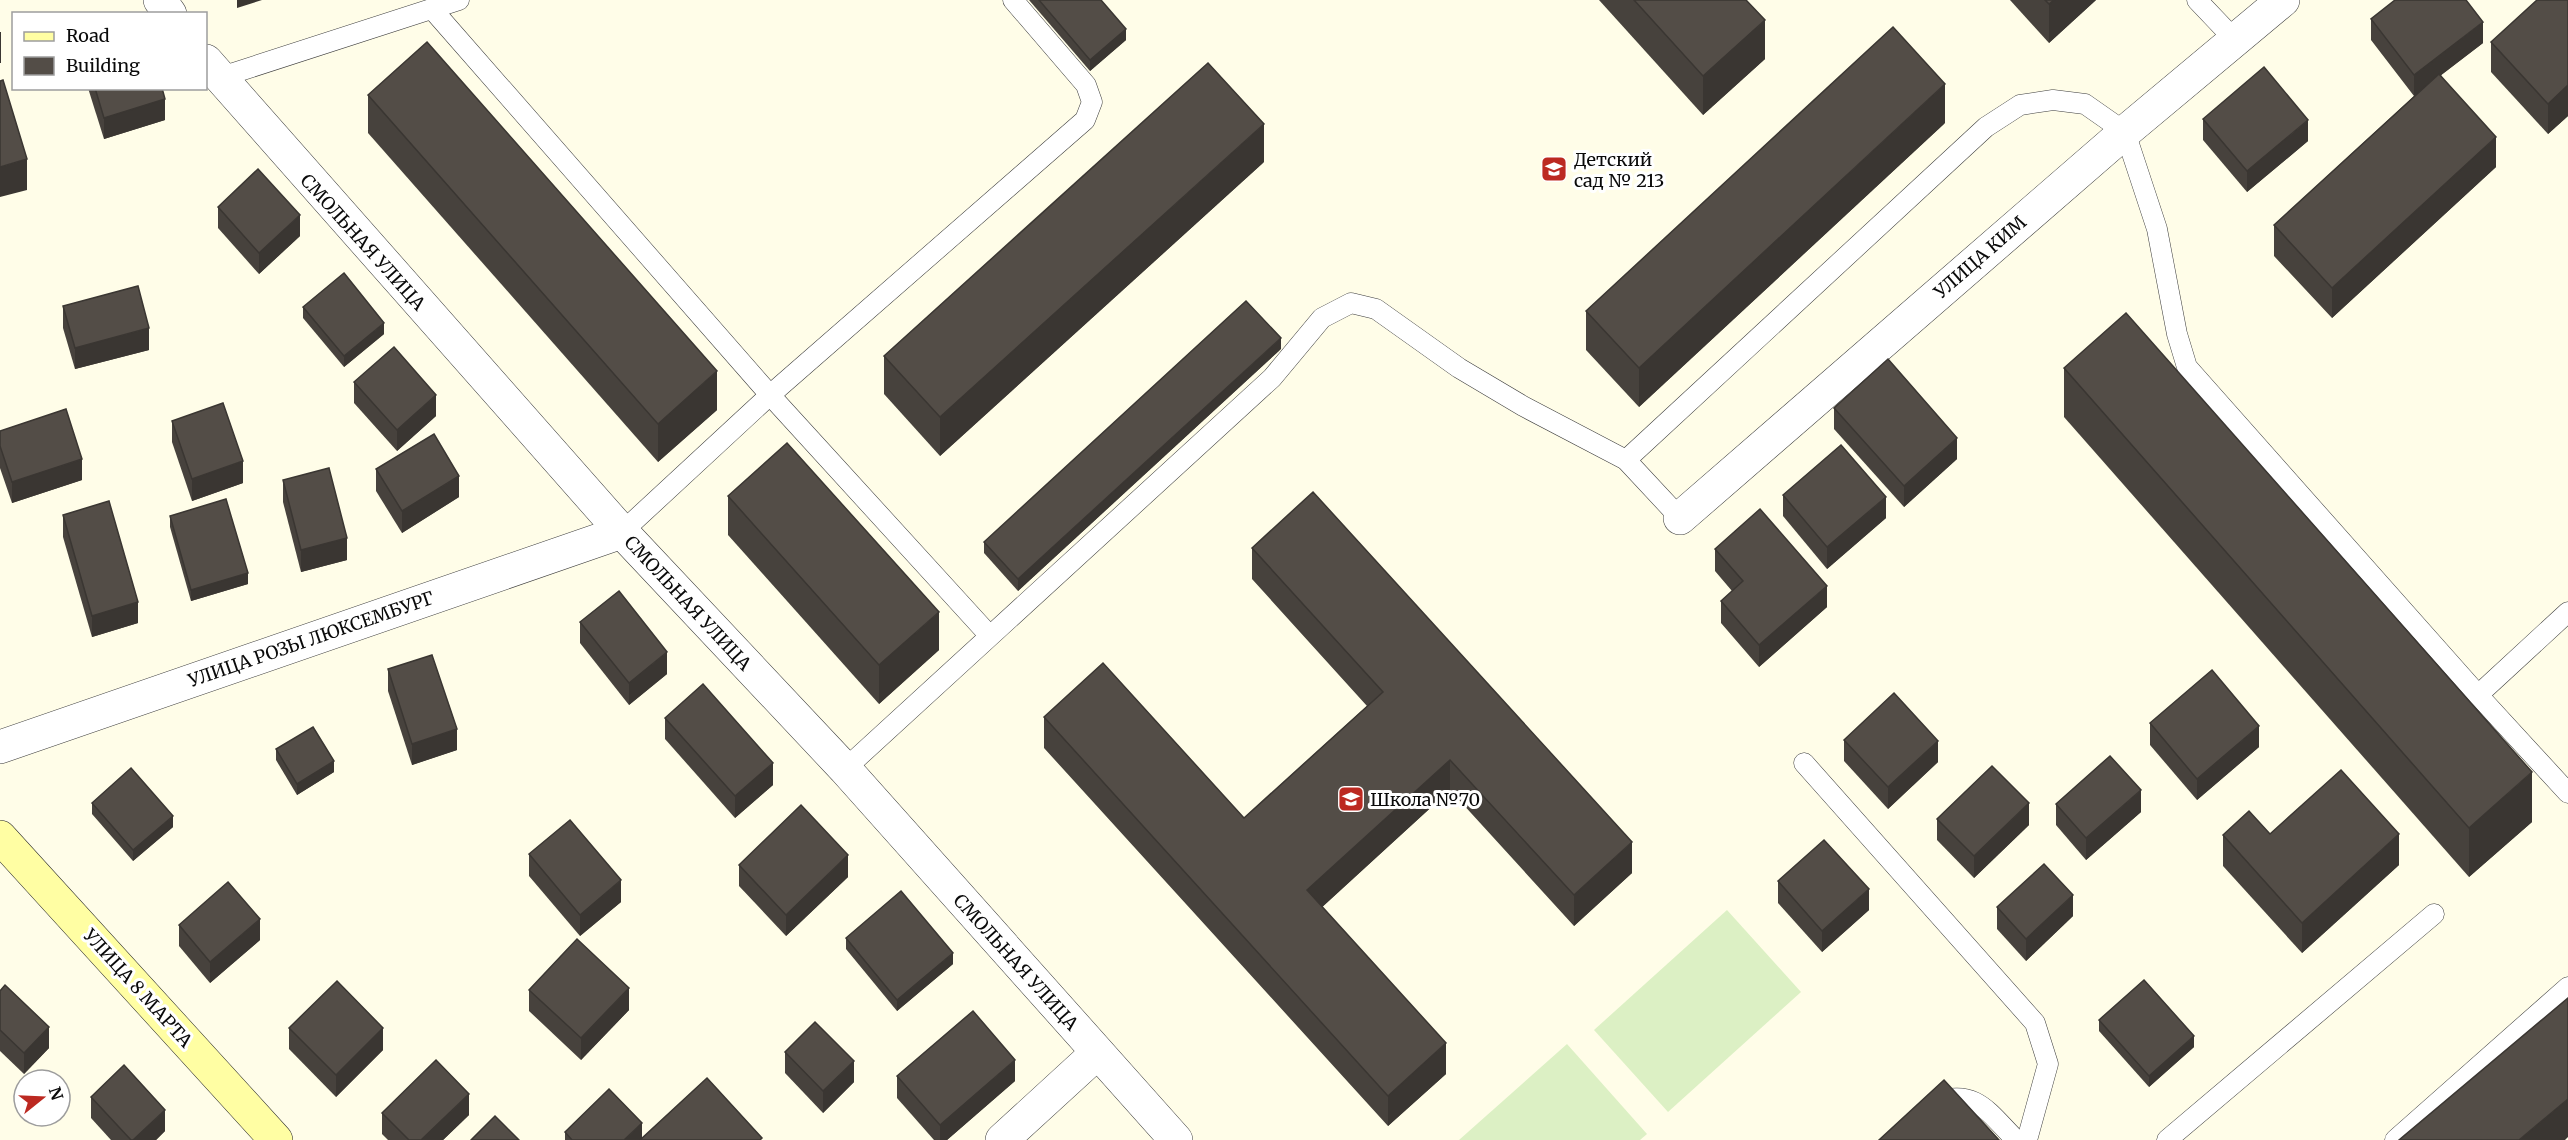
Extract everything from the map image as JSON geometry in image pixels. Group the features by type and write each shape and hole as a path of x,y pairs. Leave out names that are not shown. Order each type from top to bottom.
{"main road":[{"name":"УЛИЦА 8 МАРТА","path":"0,837 276,1140"}],"street":[{"path":"159,0 168,12"},
{"name":"УЛИЦА КИМ","path":"1680,518 2125,132 2283,0"},
{"name":"СМОЛЬНАЯ УЛИЦА","path":"212,70 622,532 845,769 1176,1140"},
{"name":"УЛИЦА РОЗЫ ЛЮКСЕМБУРГ","path":"0,747 622,532"},
{"path":"1002,1140 1097,1053"}],"lane":[{"path":"212,70 459,0"},
{"path":"622,532 770,395 1085,120 1092,102 1086,85 1013,0"},
{"path":"2197,0 2235,40"},
{"path":"432,9 770,395 989,635"},
{"path":"1626,460 1986,127 2020,105 2053,100 2085,104 2125,132 2157,230 2177,334 2187,367 2568,793"},
{"path":"845,769 1272,378 1322,318 1351,303 1376,309 1459,368 1523,406 1626,460 1680,518"},
{"path":"2478,695 2568,612"},
{"path":"1804,763 2035,1023 2048,1064 2027,1140"},
{"path":"2167,1140 2434,914"},
{"path":"2395,1140 2568,987"},
{"path":"1918,1118 1935,1103 1958,1096 1978,1102 2016,1140"}],"green space":[{"path":"1727,910 1801,992 1668,1112 1594,1030"},
{"path":"1567,1044 1647,1134 1640,1140 1459,1140"}],"building":[{"path":"1039,0 1101,0 1126,29 1090,60"},
{"path":"1634,0 1746,0 1765,20 1703,76"},
{"path":"2395,0 2466,0 2483,22 2414,75 2371,19"},
{"path":"2537,0 2568,0 2568,85 2548,104 2491,42"},
{"path":"1893,27 1945,84 1639,368 1586,311"},
{"path":"427,42 717,371 658,424 368,95"},
{"path":"1208,63 1264,124 940,417 884,356"},
{"path":"2264,67 2308,120 2247,171 2203,119"},
{"path":"2439,74 2496,137 2332,288 2274,225"},
{"path":"3,80 27,159 0,167 0,81"},
{"path":"96,90 163,90 165,99 104,118"},
{"path":"258,169 300,215 259,253 218,207"},
{"path":"344,273 384,323 344,356 303,307"},
{"path":"138,286 149,328 75,348 63,306"},
{"path":"1246,301 1281,338 1018,579 984,542"},
{"path":"2126,313 2532,772 2469,828 2064,368"},
{"path":"394,347 436,395 397,430 354,382"},
{"path":"1888,359 1957,438 1904,486 1834,408"},
{"path":"223,403 243,461 192,479 172,421"},
{"path":"66,409 82,459 12,482 0,446 0,431"},
{"path":"434,434 459,476 402,511 376,469"},
{"path":"787,443 939,612 879,665 728,496"},
{"path":"1841,445 1886,497 1827,547 1783,495"},
{"path":"329,468 347,538 301,550 283,480"},
{"path":"1313,492 1632,842 1574,895 1450,760 1307,890 1446,1043 1388,1096 1044,717 1103,663 1244,818 1383,692 1252,548"},
{"path":"226,499 248,573 191,590 170,516"},
{"path":"109,501 138,602 92,616 63,515"},
{"path":"1760,509 1827,586 1759,645 1721,601 1743,581 1715,549"},
{"path":"619,591 667,652 629,683 580,622"},
{"path":"432,655 457,729 412,744 388,669"},
{"path":"2212,670 2259,726 2197,779 2150,723"},
{"path":"703,684 773,763 735,796 665,718"},
{"path":"1894,693 1938,741 1888,787 1844,740"},
{"path":"313,727 334,761 297,784 276,749"},
{"path":"2110,756 2141,790 2086,838 2056,804"},
{"path":"1992,766 2029,803 1974,856 1937,819"},
{"path":"131,768 173,816 133,850 92,803"},
{"path":"2341,770 2399,834 2302,923 2223,835 2249,811 2270,834"},
{"path":"801,805 848,855 786,915 739,865"},
{"path":"570,820 621,880 580,915 529,854"},
{"path":"1824,840 1869,889 1822,931 1778,881"},
{"path":"2044,864 2073,895 2026,939 1997,907"},
{"path":"228,882 260,919 210,962 179,925"},
{"path":"901,891 953,953 897,1000 846,938"},
{"path":"577,939 629,988 581,1038 529,990"},
{"path":"2144,980 2194,1036 2149,1076 2099,1020"},
{"path":"337,981 383,1028 336,1075 289,1028"},
{"path":"5,985 49,1027 24,1053 0,1030 0,991"},
{"path":"2568,998 2568,1099 2519,1140 2399,1140"},
{"path":"973,1011 1015,1060 940,1125 897,1076"},
{"path":"815,1022 854,1061 823,1091 785,1052"},
{"path":"436,1060 469,1094 421,1140 409,1140 382,1113"},
{"path":"124,1065 165,1110 133,1140 91,1097"},
{"path":"707,1078 762,1138 760,1140 640,1140"},
{"path":"1944,1080 1999,1140 1879,1140"},
{"path":"609,1089 642,1123 624,1140 572,1140 565,1132"},
{"path":"495,1116 519,1140 471,1140"}],"place":[{"name":"Детский сад № 213","path":"1554,169"},
{"name":"Школа №70","path":"1351,799"}]}
